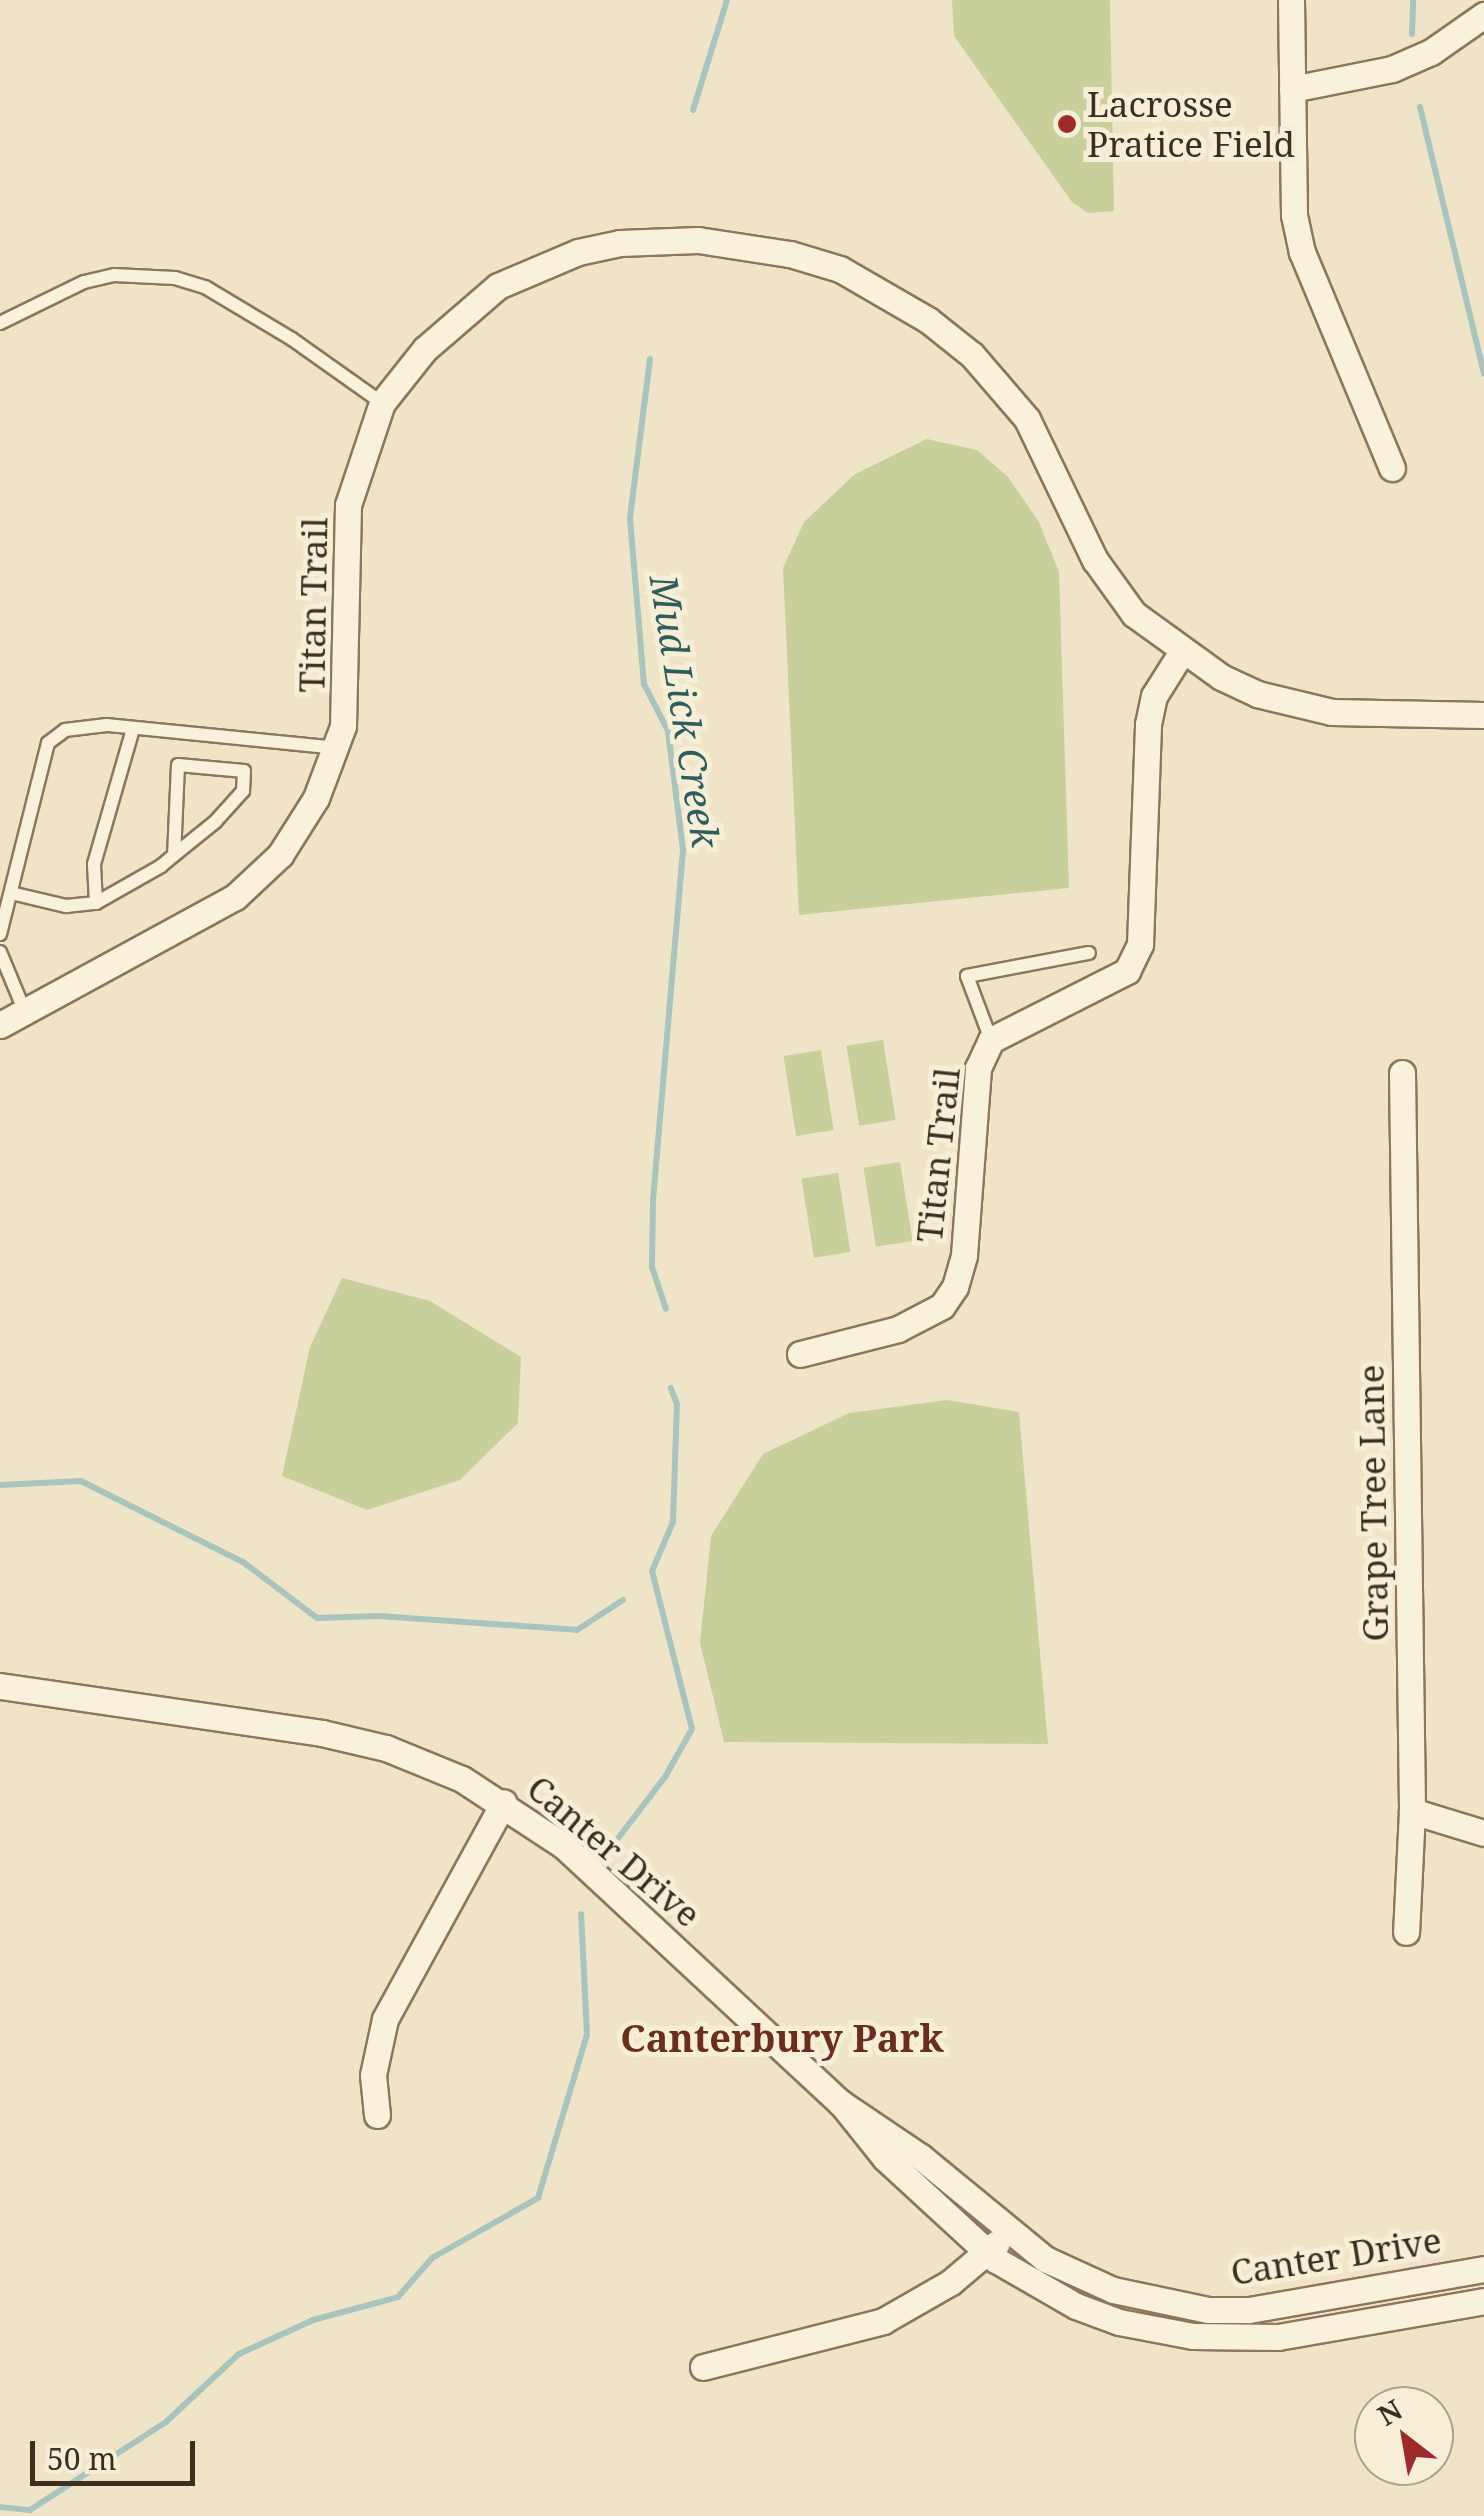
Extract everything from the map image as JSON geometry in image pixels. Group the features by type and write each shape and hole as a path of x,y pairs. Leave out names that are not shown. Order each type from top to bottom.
{"street":[{"path":"1291,0 1294,215 1302,252 1392,468"},
{"path":"1292,90 1392,69 1468,30 1484,15"},
{"name":"Titan Trail","path":"0,1025 253,882 304,823 337,748 348,688 348,504 382,403 424,349 485,296 578,252 646,240 698,240 823,264 928,320 1002,386 1027,419 1105,576 1134,614 1181,653 1257,694 1294,705 1484,715"},
{"name":"Titan Trail","path":"800,1354 898,1328 942,1306 955,1287 964,1255 978,1068 991,1040 1127,971 1140,944 1148,724 1154,696 1181,653"},
{"name":"Grape Tree Lane","path":"1402,1073 1412,1812 1406,1932"},
{"name":"Canter Drive","path":"0,1686 322,1733 434,1766 504,1802 594,1873 841,2102 921,2157 1008,2233 1113,2290 1208,2310 1248,2310 1484,2269"},
{"path":"378,2115 373,2075 386,2019 504,1802"},
{"path":"1412,1812 1484,1833"},
{"name":"Canter Drive","path":"841,2102 885,2158 986,2252 1076,2306 1193,2336 1278,2337 1484,2300"},
{"path":"703,2367 883,2321 951,2282 1008,2233"}],"lane":[{"path":"0,322 84,282 114,275 176,278 205,287 292,339 382,403"},
{"path":"0,934 48,744 65,730 133,728 337,748"},
{"path":"96,902 94,864 133,728"},
{"path":"10,893 66,906 96,902 174,855 243,791 244,771 178,765 174,855"},
{"path":"0,952 24,1012"},
{"path":"991,1040 966,976 1089,953"}],"green space":[{"name":"Lacrosse Pratice Field","path":"952,0 1110,0 1114,211 1088,213 1072,202 954,36"},
{"path":"927,439 977,450 1008,477 1039,522 1059,572 1069,888 799,915 783,568 804,522 855,474"},
{"path":"883,1040 896,1120 859,1126 846,1046"},
{"path":"821,1050 834,1130 796,1136 783,1056"},
{"path":"900,1162 913,1241 876,1247 863,1168"},
{"path":"838,1173 851,1252 814,1258 801,1179"},
{"path":"342,1278 430,1301 521,1357 518,1423 460,1480 367,1510 282,1476 310,1347"},
{"path":"947,1400 1019,1412 1048,1744 724,1742 700,1643 711,1536 763,1454 849,1413"}],"waterway":[{"name":"Mud Lick Creek","path":"693,110 727,0"},
{"path":"1412,34 1413,0"},
{"path":"1420,107 1484,373"},
{"name":"Mud Lick Creek","path":"650,359 630,518 644,684 668,731 683,850 653,1201 652,1267 666,1309"},
{"name":"Mud Lick Creek","path":"603,1858 665,1777 692,1729 652,1571 673,1522 677,1404 671,1388"},
{"path":"0,1485 81,1481 243,1562 317,1618 379,1616 577,1630 623,1600"},
{"name":"Mud Lick Creek","path":"0,2507 30,2510 166,2422 239,2354 313,2320 398,2297 432,2258 538,2198 587,2035 581,1914"}],"place":[{"name":"Lacrosse Pratice Field","path":"1067,124"}],"district":[{"name":"Canterbury Park","path":"782,2038"}]}
